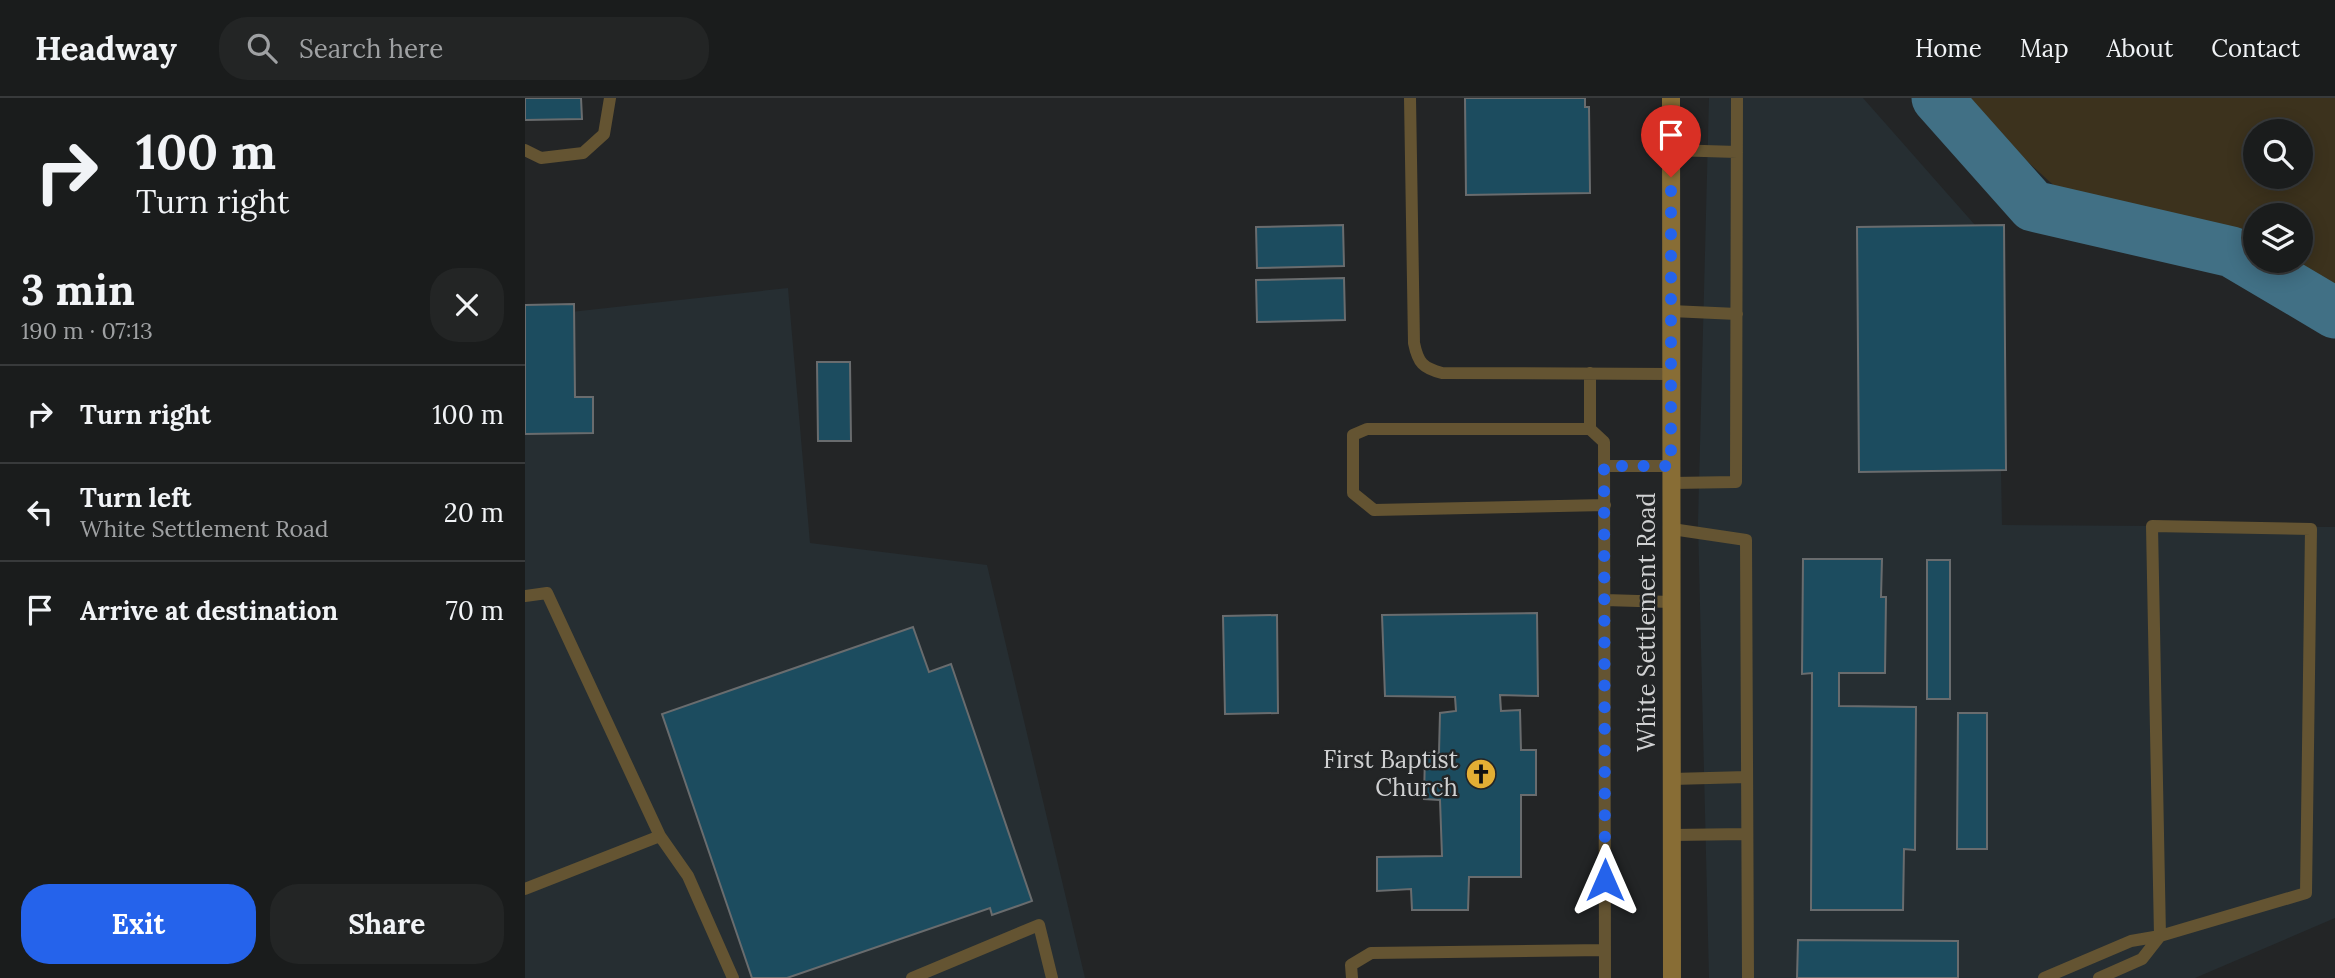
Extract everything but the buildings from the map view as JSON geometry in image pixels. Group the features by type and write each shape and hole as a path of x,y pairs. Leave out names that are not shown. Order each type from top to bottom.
{"main road":[{"name":"White Settlement Road","path":"1671,98 1672,978"}],"lane":[{"path":"525,150 541,158 583,153 604,134 610,98"},
{"path":"1410,98 1413,343 1417,359 1426,369 1443,373 1672,374"},
{"path":"1604,466 1736,482 1737,98"},
{"path":"1671,150 1737,152"},
{"path":"1671,311 1737,314"},
{"path":"1590,373 1590,429"},
{"path":"1605,505 1374,509 1353,493 1353,435 1367,429 1590,429 1604,442 1605,505 1605,978"},
{"path":"2044,978 2131,941 2160,936 2306,893 2311,529 2152,526 2160,936 2142,959 2099,978"},
{"path":"1672,530 1746,540 1748,978"},
{"path":"525,596 547,593 660,836 688,876 733,978"},
{"path":"1605,600 1671,602"},
{"path":"1672,779 1747,776"},
{"path":"1672,835 1747,834"},
{"path":"525,889 660,836"},
{"path":"912,978 1039,926 1052,978"},
{"path":"1352,978 1351,965 1371,953 1605,950"}],"shaded area":[{"path":"1709,98 1863,98 1997,250 2002,525 2335,527 2335,918 2195,978 1709,978 1698,523"},
{"path":"1963,98 2335,98 2335,290 2309,273 2313,273 2313,203 2243,203 2243,229 2152,220 2071,201 2008,144"},
{"path":"788,288 810,543 987,565 1085,978 525,978 525,317"}],"waterway":[{"path":"1937,98 2033,206 2232,252 2335,313"}],"place":[{"name":"First Baptist Church","path":"1481,774"}],"route":[{"path":"1605,880 1604,466 1671,466 1671,177"}]}
